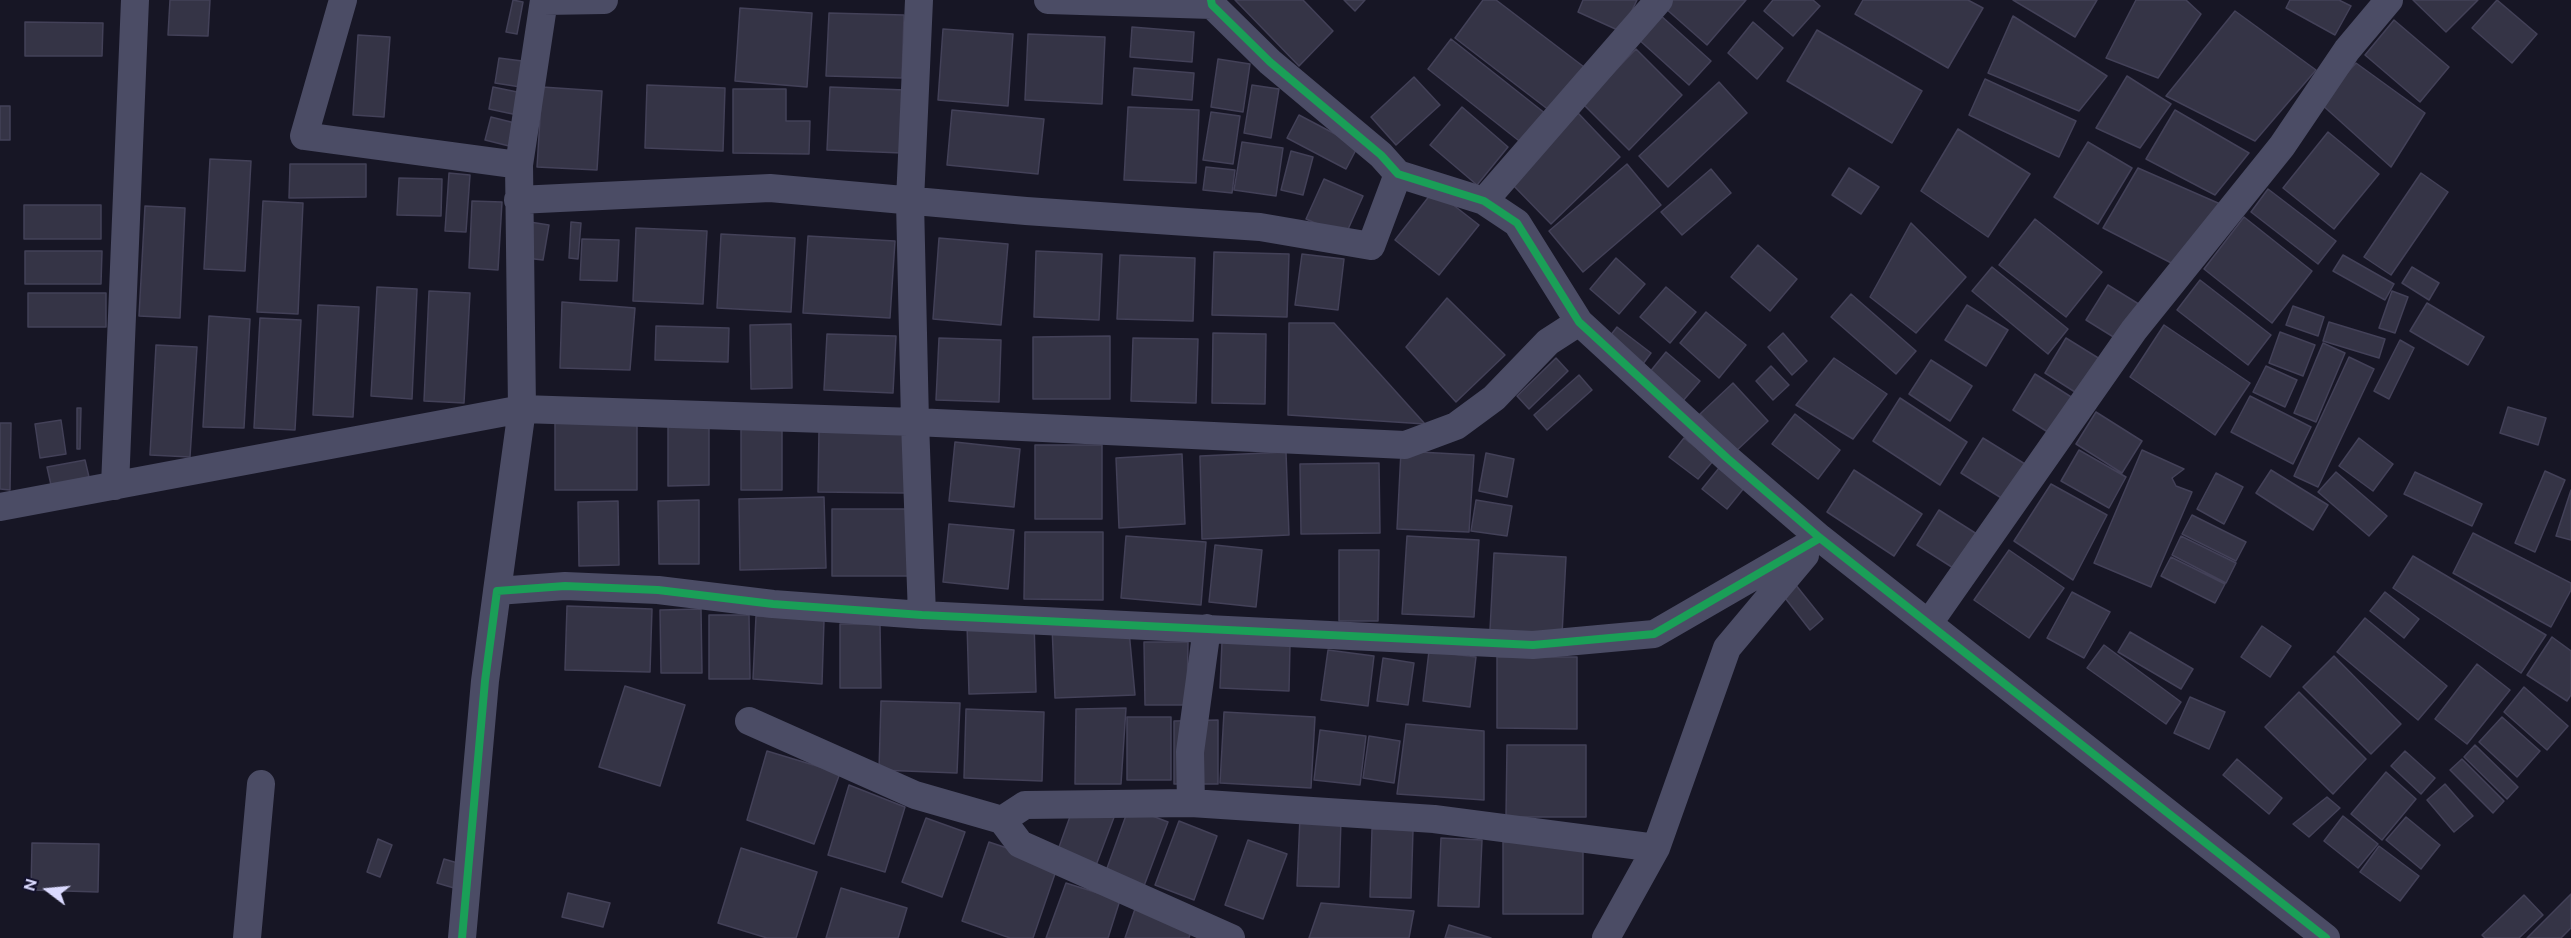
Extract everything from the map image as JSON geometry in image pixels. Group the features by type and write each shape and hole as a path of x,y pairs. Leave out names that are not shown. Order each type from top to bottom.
{"street":[{"path":"115,486 135,0"},
{"path":"343,0 304,136 519,165"},
{"path":"462,938 485,681 522,409 519,165 544,1 604,0"},
{"path":"919,0 910,201 922,615"},
{"path":"1048,0 1212,3 1270,62 1382,155 1398,174 1484,201 1517,223 1579,322 1727,458 1820,538 2326,938"},
{"path":"1484,201 1659,0"},
{"path":"1929,623 2134,330 2282,146 2347,50 2389,0"},
{"path":"518,200 770,188 910,201 1260,227 1371,246 1398,174"},
{"path":"0,507 522,409 915,422 1405,445 1456,426 1494,398 1548,342 1579,322"},
{"path":"497,591 565,586 658,590 773,604 922,615 1533,645 1654,634 1820,538"},
{"path":"1606,938 1656,848 1727,648 1820,538"},
{"path":"1191,802 1190,752 1207,628"},
{"path":"749,721 915,795 1002,820 1020,844 1231,938"},
{"path":"247,938 261,784"},
{"path":"1002,820 1025,805 1191,802 1434,819 1656,848"}],"building":[{"path":"170,0 210,0 208,36 168,35"},
{"path":"513,0 523,2 517,34 506,32"},
{"path":"1235,0 1303,0 1333,31 1299,66"},
{"path":"1344,0 1365,0 1355,11"},
{"path":"1483,0 1496,0 1588,70 1554,114 1455,38"},
{"path":"1583,0 1637,0 1622,32 1578,12"},
{"path":"1673,0 1746,0 1707,45 1665,8"},
{"path":"1773,0 1813,0 1820,6 1793,36 1764,11"},
{"path":"1863,0 1968,0 1983,8 1948,68 1855,14"},
{"path":"2013,0 2097,0 2075,37"},
{"path":"2136,0 2186,0 2201,14 2158,78 2106,58"},
{"path":"2290,0 2339,0 2351,6 2335,35 2286,8"},
{"path":"2413,0 2478,0 2446,32"},
{"path":"2497,0 2537,34 2512,63 2472,28"},
{"path":"740,8 812,13 807,87 735,81"},
{"path":"2235,11 2316,70 2255,141 2166,96"},
{"path":"829,13 904,15 902,78 826,76"},
{"path":"1659,14 1711,61 1689,85 1637,38"},
{"path":"2013,16 2107,76 2079,111 1988,73"},
{"path":"2394,20 2449,67 2420,102 2365,55"},
{"path":"25,22 103,23 102,56 25,56"},
{"path":"1753,22 1783,48 1757,79 1728,53"},
{"path":"1132,27 1194,32 1192,62 1130,57"},
{"path":"943,29 1013,34 1008,106 938,100"},
{"path":"1817,30 1922,91 1892,143 1787,81"},
{"path":"1028,34 1105,37 1102,104 1025,100"},
{"path":"358,35 390,37 384,117 353,115"},
{"path":"1451,39 1546,114 1523,144 1428,69"},
{"path":"1636,49 1682,95 1629,150 1583,104"},
{"path":"499,58 530,62 527,88 495,83"},
{"path":"1218,59 1250,64 1243,112 1211,107"},
{"path":"2356,63 2425,113 2391,167 2320,103"},
{"path":"1134,68 1194,73 1192,100 1132,95"},
{"path":"2127,76 2171,104 2140,148 2096,128"},
{"path":"1414,77 1440,105 1396,145 1371,117"},
{"path":"1985,79 2076,121 2059,157 1969,115"},
{"path":"1719,82 1747,113 1668,187 1639,156"},
{"path":"647,85 725,88 723,151 645,148"},
{"path":"1252,85 1279,89 1271,138 1244,133"},
{"path":"493,87 527,94 522,116 489,109"},
{"path":"542,87 602,91 597,170 537,167"},
{"path":"830,87 905,90 902,153 827,150"},
{"path":"733,89 786,89 786,121 810,121 809,154 733,153"},
{"path":"0,106 10,106 10,140 0,140"},
{"path":"1128,107 1199,110 1196,183 1124,180"},
{"path":"1462,107 1508,147 1477,185 1430,145"},
{"path":"952,110 1044,119 1038,174 947,165"},
{"path":"2175,110 2249,153 2215,195 2146,159"},
{"path":"1211,112 1240,116 1233,164 1203,160"},
{"path":"1578,113 1620,157 1551,224 1508,180"},
{"path":"1299,115 1358,146 1346,169 1287,138"},
{"path":"491,117 519,124 513,147 485,140"},
{"path":"1958,129 2030,174 1988,237 1921,191"},
{"path":"2328,132 2379,174 2334,229 2283,188"},
{"path":"1242,142 1283,148 1276,196 1234,190"},
{"path":"2088,142 2132,168 2098,224 2054,197"},
{"path":"1291,151 1313,157 1303,195 1281,190"},
{"path":"210,159 251,161 245,271 204,269"},
{"path":"290,164 366,164 366,197 289,198"},
{"path":"1627,164 1661,205 1583,272 1549,231"},
{"path":"1206,167 1235,170 1232,193 1203,190"},
{"path":"1849,168 1879,187 1861,214 1832,195"},
{"path":"2138,168 2234,210 2183,269 2103,228"},
{"path":"1711,169 1731,193 1682,235 1661,212"},
{"path":"449,173 470,175 466,232 445,231"},
{"path":"2421,173 2448,192 2391,275 2364,257"},
{"path":"399,178 442,179 441,216 397,215"},
{"path":"1324,179 1363,196 1345,236 1306,219"},
{"path":"2268,189 2336,241 2318,264 2251,212"},
{"path":"1434,190 1479,225 1439,275 1395,240"},
{"path":"263,201 303,203 298,314 257,312"},
{"path":"472,201 502,202 498,270 469,268"},
{"path":"24,205 101,205 101,239 24,239"},
{"path":"145,206 185,208 180,318 139,316"},
{"path":"2244,217 2312,271 2272,323 2204,269"},
{"path":"2035,219 2102,272 2066,317 1999,265"},
{"path":"530,222 549,225 543,260 525,258"},
{"path":"571,222 581,223 578,259 569,258"},
{"path":"1911,223 1966,277 1916,333 1870,297"},
{"path":"636,228 707,231 703,304 633,301"},
{"path":"721,234 795,238 791,312 717,308"},
{"path":"808,236 895,241 890,318 803,313"},
{"path":"939,238 1008,244 1001,325 933,319"},
{"path":"582,239 619,240 617,281 580,280"},
{"path":"1758,245 1797,279 1770,311 1731,277"},
{"path":"25,251 102,251 101,284 25,284"},
{"path":"1036,251 1102,254 1099,320 1034,317"},
{"path":"1214,252 1289,254 1287,317 1212,315"},
{"path":"1302,254 1344,259 1338,310 1295,305"},
{"path":"1120,255 1195,258 1193,321 1117,319"},
{"path":"2343,255 2394,284 2385,300 2333,271"},
{"path":"1616,258 1645,284 1619,314 1590,289"},
{"path":"1992,267 2068,329 2048,354 1972,291"},
{"path":"2412,267 2439,283 2429,300 2402,283"},
{"path":"2200,280 2271,335 2248,365 2177,310"},
{"path":"2108,285 2150,311 2128,346 2086,320"},
{"path":"377,287 417,289 412,399 371,396"},
{"path":"1666,287 1696,312 1670,343 1640,317"},
{"path":"429,291 470,293 464,403 424,401"},
{"path":"2392,291 2408,297 2395,333 2379,328"},
{"path":"28,293 106,293 106,327 28,327"},
{"path":"1851,294 1916,351 1896,374 1831,317"},
{"path":"1447,298 1505,355 1456,402 1406,347"},
{"path":"562,302 635,308 630,370 560,368"},
{"path":"2427,303 2484,337 2468,365 2410,331"},
{"path":"318,305 359,307 353,417 313,415"},
{"path":"1967,305 2008,330 1986,366 1945,340"},
{"path":"2293,306 2324,317 2318,336 2286,325"},
{"path":"1706,312 1746,345 1719,378 1680,343"},
{"path":"209,316 250,319 244,428 203,427"},
{"path":"260,318 301,320 295,430 254,428"},
{"path":"2329,322 2385,339 2379,358 2323,341"},
{"path":"1289,323 1334,323 1425,424 1288,415"},
{"path":"791,324 792,388 751,389 750,325"},
{"path":"2164,325 2250,383 2215,435 2130,377"},
{"path":"656,326 729,328 728,362 655,360"},
{"path":"1617,327 1651,353 1640,368 1606,341"},
{"path":"2280,332 2315,345 2303,376 2269,363"},
{"path":"1213,333 1266,334 1265,404 1212,403"},
{"path":"1783,333 1807,361 1792,375 1768,347"},
{"path":"827,334 896,336 893,393 824,390"},
{"path":"1110,336 1110,399 1033,399 1033,337"},
{"path":"939,338 1001,340 999,402 936,400"},
{"path":"1133,338 1198,339 1196,403 1131,401"},
{"path":"2066,338 2108,364 2086,399 2045,373"},
{"path":"2400,340 2414,348 2389,399 2374,391"},
{"path":"2323,343 2345,353 2316,422 2294,413"},
{"path":"156,345 197,347 190,457 150,455"},
{"path":"1666,352 1700,381 1682,402 1649,373"},
{"path":"2349,357 2374,369 2318,487 2294,476"},
{"path":"1556,358 1568,371 1529,409 1517,396"},
{"path":"1834,358 1887,394 1853,439 1796,405"},
{"path":"1931,360 1972,386 1950,421 1909,394"},
{"path":"1771,366 1789,385 1773,400 1756,381"},
{"path":"2266,366 2297,380 2285,407 2253,392"},
{"path":"2035,374 2076,400 2054,436 2013,410"},
{"path":"1579,375 1592,390 1547,430 1534,415"},
{"path":"1733,383 1768,421 1735,452 1700,414"},
{"path":"2250,396 2311,427 2293,464 2231,432"},
{"path":"1900,398 1967,442 1940,485 1873,441"},
{"path":"2508,407 2546,418 2538,445 2500,433"},
{"path":"77,408 81,408 80,449 77,449"},
{"path":"2096,412 2142,441 2122,473 2076,444"},
{"path":"1795,414 1840,450 1818,479 1772,444"},
{"path":"61,420 66,454 40,458 35,424"},
{"path":"555,422 637,422 637,490 555,490"},
{"path":"668,422 709,422 709,485 668,486"},
{"path":"0,423 11,423 10,490 0,489"},
{"path":"741,426 782,426 782,490 741,490"},
{"path":"819,429 907,430 906,493 818,492"},
{"path":"1684,438 1713,461 1698,479 1669,457"},
{"path":"1983,438 2025,464 2003,499 1961,473"},
{"path":"2359,438 2393,464 2373,491 2339,466"},
{"path":"955,442 1020,449 1014,507 949,501"},
{"path":"1035,445 1102,445 1102,519 1035,519"},
{"path":"2079,450 2126,477 2109,508 2061,481"},
{"path":"2142,450 2184,469 2172,478 2176,486 2192,492 2151,587 2094,563"},
{"path":"1401,451 1474,455 1469,532 1397,529"},
{"path":"1286,452 1289,535 1202,539 1200,456"},
{"path":"1486,453 1514,459 1507,497 1479,491"},
{"path":"1182,454 1185,524 1119,528 1116,458"},
{"path":"85,460 89,477 51,485 47,467"},
{"path":"1379,463 1380,533 1301,534 1300,464"},
{"path":"1719,468 1744,488 1727,509 1702,489"},
{"path":"1854,470 1922,514 1894,556 1827,512"},
{"path":"2271,470 2328,505 2313,530 2256,493"},
{"path":"2545,471 2565,480 2535,552 2515,543"},
{"path":"2336,472 2387,516 2369,536 2318,492"},
{"path":"2415,472 2482,504 2472,526 2404,494"},
{"path":"2216,473 2243,487 2224,524 2197,509"},
{"path":"2051,484 2107,515 2073,580 2014,541"},
{"path":"2571,490 2571,540 2556,536"},
{"path":"824,497 826,568 740,570 739,499"},
{"path":"699,500 699,564 659,564 658,501"},
{"path":"1476,500 1512,506 1507,536 1471,531"},
{"path":"618,501 619,565 579,566 578,502"},
{"path":"832,509 913,509 913,576 832,576"},
{"path":"1939,510 1980,536 1958,571 1917,545"},
{"path":"2192,515 2246,542 2236,561 2182,534"},
{"path":"949,524 1014,530 1008,589 943,582"},
{"path":"1025,532 1103,532 1103,600 1024,599"},
{"path":"2473,533 2571,583 2571,590 2551,627 2453,573"},
{"path":"1126,536 1206,542 1201,605 1121,598"},
{"path":"1407,536 1479,540 1474,617 1402,614"},
{"path":"2181,536 2236,563 2226,583 2172,555"},
{"path":"1215,545 1262,550 1256,607 1209,602"},
{"path":"1339,550 1379,550 1378,621 1339,621"},
{"path":"2009,550 2064,588 2029,638 1974,600"},
{"path":"1494,553 1566,557 1562,635 1490,630"},
{"path":"2413,556 2546,635 2521,673 2393,588"},
{"path":"2171,557 2225,584 2215,603 2161,576"},
{"path":"1795,584 1823,619 1810,630 1782,594"},
{"path":"2072,592 2110,612 2084,658 2047,638"},
{"path":"2385,592 2419,619 2404,638 2370,611"},
{"path":"567,606 652,609 650,672 565,670"},
{"path":"701,609 702,673 661,673 660,610"},
{"path":"709,615 749,615 750,679 709,679"},
{"path":"756,616 824,620 822,684 753,679"},
{"path":"2365,618 2447,686 2418,720 2337,652"},
{"path":"1034,621 1036,692 969,694 967,623"},
{"path":"840,624 880,624 881,688 840,688"},
{"path":"1052,626 1129,631 1135,695 1055,698"},
{"path":"2262,626 2291,646 2270,677 2241,657"},
{"path":"2130,632 2193,669 2181,689 2118,652"},
{"path":"2552,637 2571,651 2571,695 2567,701 2527,675"},
{"path":"1144,642 1188,642 1187,705 1145,705"},
{"path":"1222,642 1290,644 1289,691 1220,688"},
{"path":"2104,645 2181,702 2166,724 2087,668"},
{"path":"1328,650 1374,656 1368,706 1321,700"},
{"path":"1429,651 1476,657 1470,707 1423,701"},
{"path":"2334,656 2401,724 2371,754 2303,687"},
{"path":"1497,657 1577,657 1577,729 1497,728"},
{"path":"1383,658 1414,663 1408,705 1377,701"},
{"path":"2477,664 2510,690 2467,744 2435,719"},
{"path":"625,686 685,705 660,786 599,767"},
{"path":"2524,687 2568,726 2547,750 2504,712"},
{"path":"2299,692 2366,759 2333,794 2265,727"},
{"path":"2190,697 2225,712 2209,749 2174,733"},
{"path":"881,701 960,703 957,773 879,770"},
{"path":"1126,708 1121,784 1075,784 1076,709"},
{"path":"966,709 1044,712 1042,781 964,778"},
{"path":"1224,712 1315,717 1311,788 1220,783"},
{"path":"1127,717 1171,717 1171,780 1127,780"},
{"path":"2502,717 2540,751 2517,777 2479,742"},
{"path":"1218,720 1218,784 1174,784 1174,721"},
{"path":"1406,724 1484,731 1484,800 1397,794"},
{"path":"1320,730 1366,736 1360,785 1314,780"},
{"path":"1369,736 1400,741 1394,783 1363,778"},
{"path":"1507,745 1586,745 1586,817 1506,817"},
{"path":"2475,745 2518,787 2507,799 2464,757"},
{"path":"767,751 840,773 814,844 747,820"},
{"path":"2405,751 2435,778 2421,794 2391,766"},
{"path":"2237,759 2282,798 2269,814 2223,775"},
{"path":"2462,759 2504,801 2493,813 2450,770"},
{"path":"2386,772 2416,799 2382,840 2351,814"},
{"path":"2445,784 2473,816 2454,832 2427,800"},
{"path":"849,785 905,807 885,872 828,855"},
{"path":"1077,797 1116,812 1092,876 1054,861"},
{"path":"2327,797 2340,808 2309,837 2293,824"},
{"path":"1129,807 1168,822 1144,886 1106,871"},
{"path":"2343,816 2378,844 2358,868 2324,841"},
{"path":"1300,817 1341,819 1339,887 1297,886"},
{"path":"2406,817 2440,845 2421,869 2386,840"},
{"path":"926,818 965,832 942,897 902,882"},
{"path":"1179,821 1217,836 1194,900 1155,885"},
{"path":"1372,829 1413,830 1411,898 1370,897"},
{"path":"1441,838 1482,840 1479,907 1438,906"},
{"path":"378,839 392,845 380,877 367,872"},
{"path":"1248,840 1287,854 1263,919 1225,905"},
{"path":"989,842 1058,865 1033,938 1010,938 962,921"},
{"path":"1503,842 1583,842 1583,914 1503,914"},
{"path":"32,843 99,844 98,892 31,890"},
{"path":"2379,846 2419,876 2400,901 2360,872"},
{"path":"741,848 817,872 796,938 767,938 718,923"},
{"path":"444,859 461,864 454,888 437,883"},
{"path":"1066,883 1120,900 1108,938 1046,938"},
{"path":"841,888 907,908 898,938 826,938"},
{"path":"568,893 610,903 603,927 562,917"},
{"path":"2571,894 2571,928 2561,938 2527,938"},
{"path":"2524,895 2543,915 2519,938 2485,938 2482,935"},
{"path":"1321,903 1414,911 1409,938 1309,938"},
{"path":"1136,906 1193,924 1189,938 1125,938"},
{"path":"1449,925 1491,938 1445,938"}],"cycle path":[{"path":"1211,0 1212,5 1270,62 1381,155 1398,174 1484,201 1517,223 1579,322 1727,458 1820,538 2326,938"},
{"path":"462,938 485,681 497,591 565,586 658,590 773,604 922,615 1533,645 1654,634 1820,538"}]}
